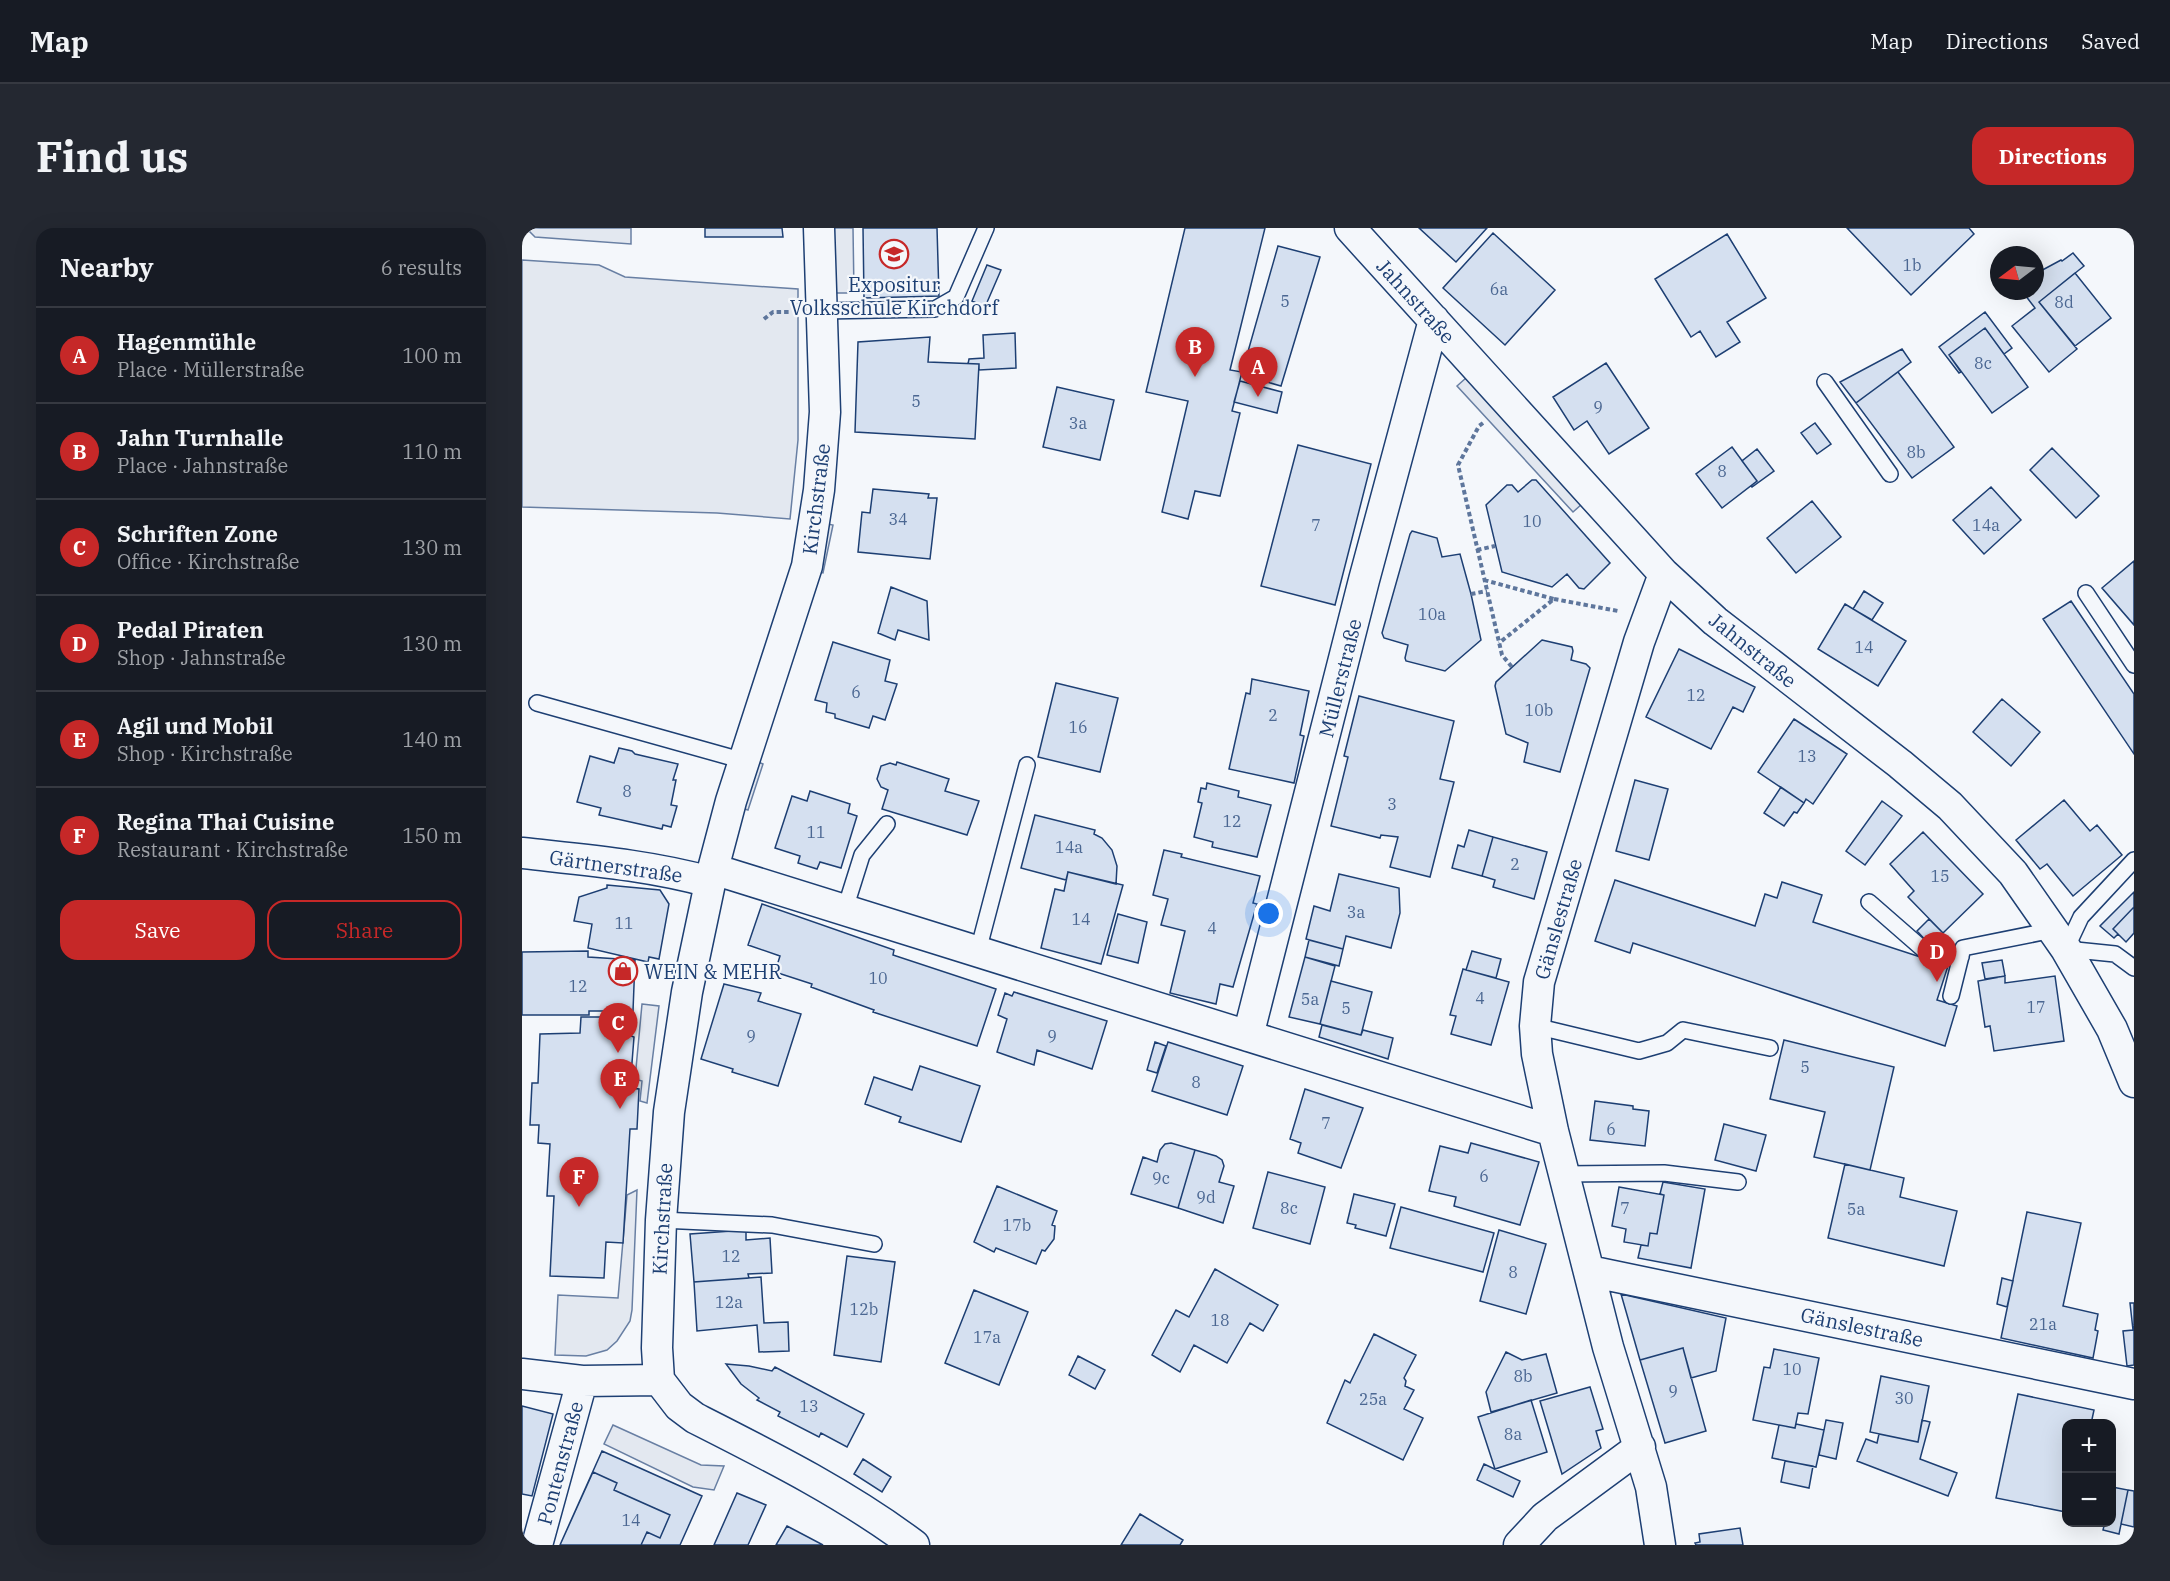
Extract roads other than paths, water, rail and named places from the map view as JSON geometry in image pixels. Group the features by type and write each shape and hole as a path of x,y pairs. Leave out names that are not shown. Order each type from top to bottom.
{"street":[{"name":"Kirchstraße","path":"659,1380 657,1348 663,1170 677,1049 687,992 712,875 731,801 807,566 819,490 825,411 810,312 819,228"},
{"name":"Jahnstraße","path":"1350,228 1664,574 1716,621 1900,764 1950,806 2013,873 2060,939 2112,1029 2134,1082"},
{"name":"Müllerstraße","path":"1248,1036 1364,580 1434,320"},
{"name":"Gänslestraße","path":"1660,1545 1651,1487 1608,1347 1553,1131 1537,1054 1535,1026 1539,982 1639,642 1664,574"},
{"name":"Gärtnerstraße","path":"522,853 684,874 712,875"},
{"path":"712,875 845,909 1553,1131"},
{"name":"Gänslestraße","path":"1589,1271 2134,1384"},
{"name":"Pontenstraße","path":"522,1374 582,1380 659,1380"},
{"name":"Pontenstraße","path":"537,1545 582,1380"},
{"path":"659,1380 679,1406 694,1418 817,1482 879,1519 914,1545"},
{"path":"1519,1545 1545,1517 1640,1447"}],"lane":[{"path":"810,312 935,309 956,297 986,228"},
{"path":"1825,382 1890,474"},
{"path":"2086,592 2134,665"},
{"path":"537,702 744,760"},
{"path":"978,951 1027,765"},
{"path":"845,909 862,855 887,824"},
{"path":"2060,939 2134,860"},
{"path":"1869,902 1923,950 1960,957"},
{"path":"1951,996 1963,948 2060,939 2115,954 2134,968"},
{"path":"1535,1026 1640,1051 1667,1043 1683,1030 1770,1048"},
{"path":"1564,1174 1664,1173 1738,1182"},
{"path":"661,1220 772,1225 874,1245"}],"place":[{"name":"Expositur Volksschule Kirchdorf","path":"894,254"},
{"name":"Jahn Turnhalle","path":"1195,377"},
{"name":"Hagenmühle","path":"1258,397"},
{"name":"WEIN & MEHR","path":"623,971"},
{"name":"Pedal Piraten","path":"1937,982"},
{"name":"Schriften Zone","path":"618,1053"},
{"name":"Agil und Mobil","path":"620,1109"},
{"name":"Regina Thai Cuisine","path":"579,1207"}]}
